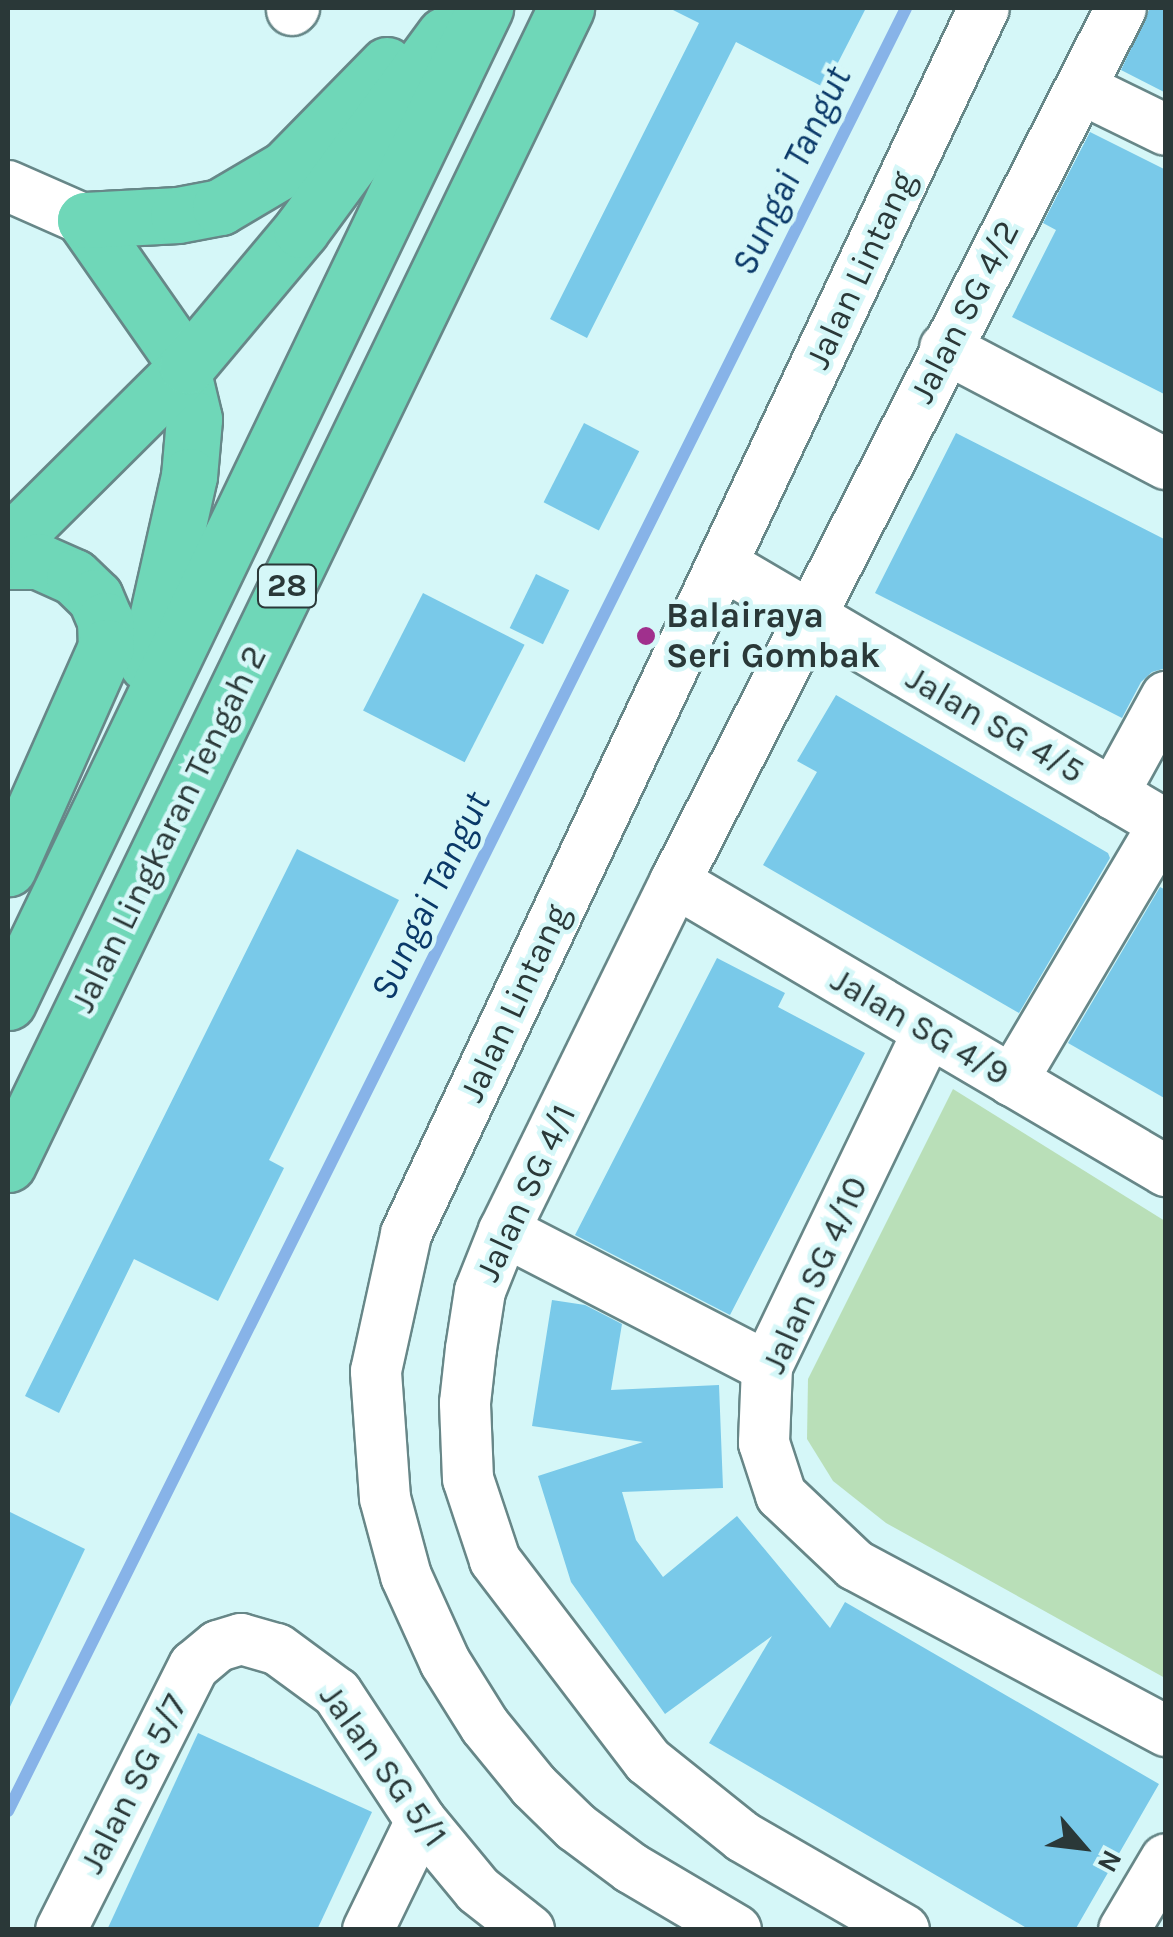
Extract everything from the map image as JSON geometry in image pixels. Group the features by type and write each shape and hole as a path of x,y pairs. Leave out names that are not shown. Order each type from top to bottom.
{"highway":[{"path":"85,220 178,215 220,207 236,198 286,168 444,8"},
{"path":"8,544 187,366 301,230 464,8"},
{"name":"Jalan Lingkaran Tengah 2","path":"8,1002 485,8"},
{"name":"Jalan Lingkaran Tengah 2","path":"8,1164 566,8"},
{"path":"85,220 187,366"},
{"path":"132,740 168,556 189,476 194,419 184,377 187,366"},
{"path":"8,560 38,561 74,577 96,597 106,620 106,648 8,868"}],"street":[{"name":"Jalan Lintang","path":"736,1930 630,1868 576,1827 534,1786 486,1726 444,1662 406,1576 385,1498 376,1400 380,1339 406,1234 984,8"},
{"name":"Jalan SG 4/2","path":"810,616 1121,8"},
{"path":"1082,88 1166,130"},
{"path":"8,186 85,220"},
{"path":"945,348 1166,464"},
{"name":"Jalan SG 4/5","path":"722,564 1165,825"},
{"name":"Jalan SG 4/1","path":"810,616 504,1231 480,1291 465,1403 468,1479 495,1560 648,1761 743,1837 904,1930"},
{"path":"1113,794 1166,697"},
{"path":"1012,1081 1165,825"},
{"name":"Jalan SG 4/9","path":"675,882 1166,1171"},
{"name":"Jalan SG 4/10","path":"928,1032 767,1366 764,1444 781,1495 855,1565 1166,1731"},
{"path":"504,1231 767,1366"},
{"name":"Jalan SG 5/1","path":"218,1646 241,1639 277,1648 338,1693 420,1822 478,1890 529,1930"},
{"name":"Jalan SG 5/7","path":"61,1930 194,1666 218,1646"},
{"path":"368,1930 420,1822"},
{"path":"1124,1930 1166,1859"}],"green space":[{"path":"953,1089 1165,1221 1165,1678 886,1523 833,1481 807,1439 808,1379"}],"building":[{"path":"669,8 866,8 825,88 736,42 587,338 550,319 699,23"},
{"path":"1150,8 1166,8 1166,93 1121,70"},
{"path":"1090,132 1166,170 1166,395 1012,317 1056,230 1043,223"},
{"path":"584,423 639,451 599,530 544,502"},
{"path":"956,433 1166,540 1166,668 1152,672 1141,682 1122,718 875,593"},
{"path":"536,574 569,590 543,644 510,628"},
{"path":"423,593 525,645 465,762 363,711"},
{"path":"836,695 1108,853 1110,858 1019,1013 763,865 817,772 797,761"},
{"path":"297,849 399,900 269,1160 284,1168 218,1301 134,1259 59,1413 25,1396"},
{"path":"1160,887 1166,890 1166,1099 1068,1043"},
{"path":"717,958 785,993 778,1007 865,1053 730,1315 575,1235"},
{"path":"552,1300 585,1305 622,1324 611,1390 719,1385 723,1488 622,1492 636,1540 663,1577 737,1516 830,1628 845,1602 1159,1784 1075,1930 1030,1930 709,1743 772,1636 665,1714 571,1582 538,1476 643,1442 532,1426"},
{"path":"8,1511 85,1549 8,1711"},
{"path":"198,1733 372,1812 317,1930 107,1930"}],"waterway":[{"name":"Sungai Tangut","path":"8,1811 906,8"}],"place":[{"name":"Balairaya Seri Gombak","path":"646,636"}]}
